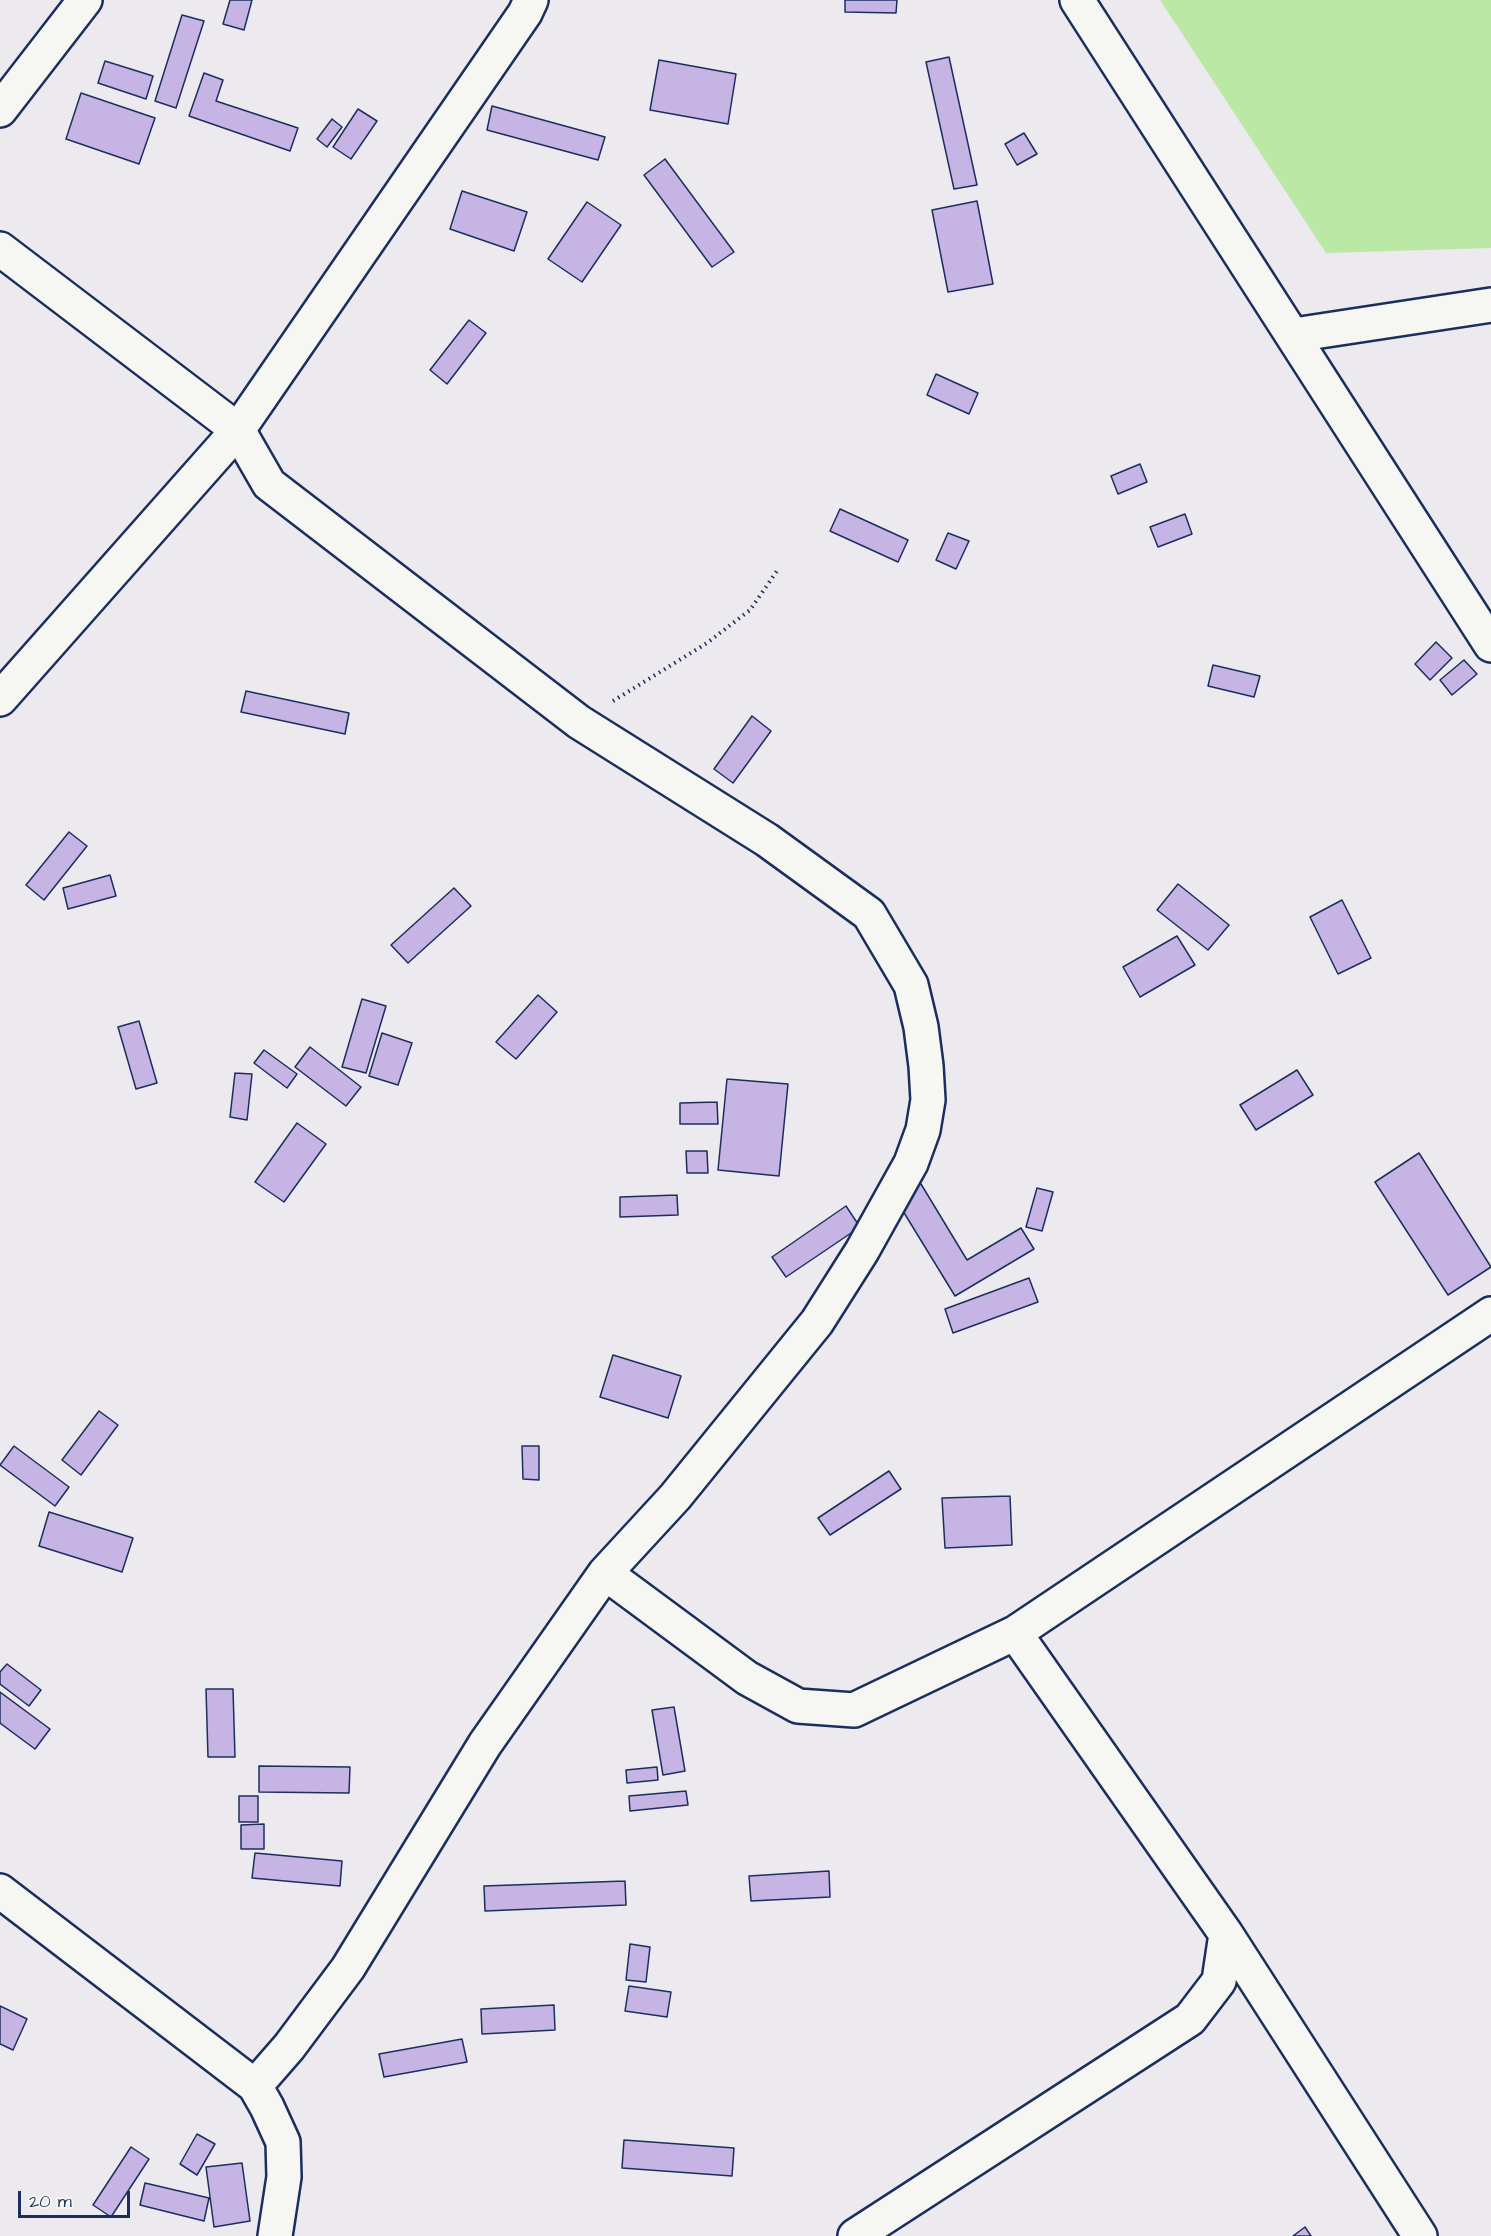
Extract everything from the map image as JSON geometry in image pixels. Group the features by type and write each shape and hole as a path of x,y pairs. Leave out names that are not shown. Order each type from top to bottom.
{"street":[{"path":"0,110 85,0"},
{"path":"1077,0 1491,645"},
{"path":"0,699 238,430 522,4"},
{"path":"0,249 238,430 269,484 579,722 767,840 869,914 911,985 921,1027 927,1089 923,1130 889,1205 817,1322 675,1497 605,1572 485,1744 348,1968 289,2047 255,2086"},
{"path":"1294,335 1491,305"},
{"path":"605,1572 747,1678 798,1706 854,1710 1016,1633 1491,1314"},
{"path":"1016,1633 1226,1934 1420,2236"},
{"path":"0,1891 255,2086 283,2142 284,2177 276,2236"},
{"path":"855,2236 1190,2019 1219,1981 1226,1934"}],"path":[{"path":"579,722 707,642 750,610 779,568"}],"green space":[{"path":"1160,0 1491,0 1491,248 1326,253"}],"building":[{"path":"230,0 252,0 244,30 223,24"},
{"path":"845,0 897,0 896,13 845,12"},
{"path":"182,15 204,21 176,108 155,101"},
{"path":"949,57 977,185 954,189 926,62"},
{"path":"659,60 736,74 728,124 650,110"},
{"path":"105,61 153,76 146,99 98,83"},
{"path":"204,73 223,80 216,101 298,128 290,151 189,116"},
{"path":"81,93 155,118 139,164 66,139"},
{"path":"492,106 605,137 598,160 487,130"},
{"path":"358,109 377,121 351,159 333,147"},
{"path":"332,119 342,127 327,147 317,139"},
{"path":"1024,133 1037,154 1017,165 1005,144"},
{"path":"665,159 734,252 712,267 644,175"},
{"path":"462,191 527,212 514,251 450,229"},
{"path":"977,201 993,284 948,292 932,210"},
{"path":"587,202 621,225 582,282 548,259"},
{"path":"469,320 486,333 447,384 430,370"},
{"path":"936,374 978,393 969,414 927,395"},
{"path":"1140,464 1147,482 1118,494 1111,476"},
{"path":"840,509 908,540 898,562 830,531"},
{"path":"1185,514 1192,534 1158,547 1150,527"},
{"path":"948,533 969,541 956,569 936,560"},
{"path":"1436,642 1452,658 1430,680 1415,664"},
{"path":"1464,660 1477,674 1452,695 1440,680"},
{"path":"1213,665 1260,676 1254,697 1208,686"},
{"path":"246,691 349,713 345,734 241,712"},
{"path":"752,716 771,731 733,783 714,769"},
{"path":"69,832 87,846 44,900 26,885"},
{"path":"110,875 116,896 68,909 63,888"},
{"path":"1178,884 1229,925 1208,950 1157,910"},
{"path":"454,888 471,906 408,963 391,945"},
{"path":"1342,900 1371,958 1338,974 1310,917"},
{"path":"1177,936 1195,965 1140,997 1123,967"},
{"path":"538,995 557,1012 516,1059 496,1042"},
{"path":"362,999 386,1006 366,1073 342,1067"},
{"path":"139,1021 157,1083 136,1089 118,1027"},
{"path":"382,1033 412,1043 398,1085 369,1076"},
{"path":"310,1047 361,1087 346,1106 295,1067"},
{"path":"264,1050 297,1074 287,1088 254,1063"},
{"path":"1297,1070 1313,1095 1256,1130 1240,1105"},
{"path":"235,1073 252,1074 247,1120 230,1117"},
{"path":"727,1079 788,1084 779,1176 718,1170"},
{"path":"717,1102 718,1124 680,1124 680,1103"},
{"path":"297,1123 326,1144 284,1202 255,1182"},
{"path":"686,1151 707,1151 708,1173 687,1173"},
{"path":"1419,1153 1491,1267 1448,1295 1375,1182"},
{"path":"921,1184 967,1260 1021,1228 1034,1249 955,1296 895,1198"},
{"path":"1037,1188 1053,1192 1042,1231 1026,1227"},
{"path":"677,1195 678,1215 620,1217 620,1197"},
{"path":"846,1206 860,1227 786,1277 772,1257"},
{"path":"1029,1278 1038,1302 953,1333 945,1309"},
{"path":"613,1355 681,1376 668,1418 600,1397"},
{"path":"99,1411 118,1425 81,1475 62,1460"},
{"path":"14,1446 69,1487 55,1506 0,1465"},
{"path":"522,1446 539,1446 539,1480 523,1479"},
{"path":"889,1471 901,1489 830,1535 818,1518"},
{"path":"1010,1496 1012,1545 945,1548 942,1498"},
{"path":"49,1512 133,1538 122,1572 39,1546"},
{"path":"7,1664 41,1690 29,1706 0,1684 0,1672"},
{"path":"206,1689 233,1689 235,1757 208,1757"},
{"path":"0,1692 50,1729 35,1749 0,1723"},
{"path":"674,1707 685,1771 663,1775 652,1710"},
{"path":"259,1766 350,1767 349,1793 259,1792"},
{"path":"657,1767 658,1780 627,1783 626,1770"},
{"path":"686,1791 688,1805 630,1811 629,1796"},
{"path":"239,1796 258,1796 258,1822 239,1822"},
{"path":"264,1824 264,1849 241,1849 241,1825"},
{"path":"255,1853 342,1861 340,1886 252,1878"},
{"path":"829,1871 830,1897 751,1901 749,1876"},
{"path":"625,1881 626,1905 485,1911 484,1886"},
{"path":"630,1944 650,1947 646,1982 626,1980"},
{"path":"629,1986 671,1992 667,2017 625,2011"},
{"path":"554,2005 555,2030 482,2034 481,2009"},
{"path":"0,2006 27,2019 13,2050 0,2044"},
{"path":"462,2039 467,2062 384,2077 379,2054"},
{"path":"197,2134 215,2144 197,2175 180,2164"},
{"path":"624,2140 734,2148 732,2176 622,2168"},
{"path":"131,2147 149,2159 111,2217 93,2205"},
{"path":"242,2163 250,2221 214,2227 206,2167"},
{"path":"145,2183 209,2198 204,2221 140,2205"},
{"path":"1305,2227 1311,2236 1293,2236"}]}
